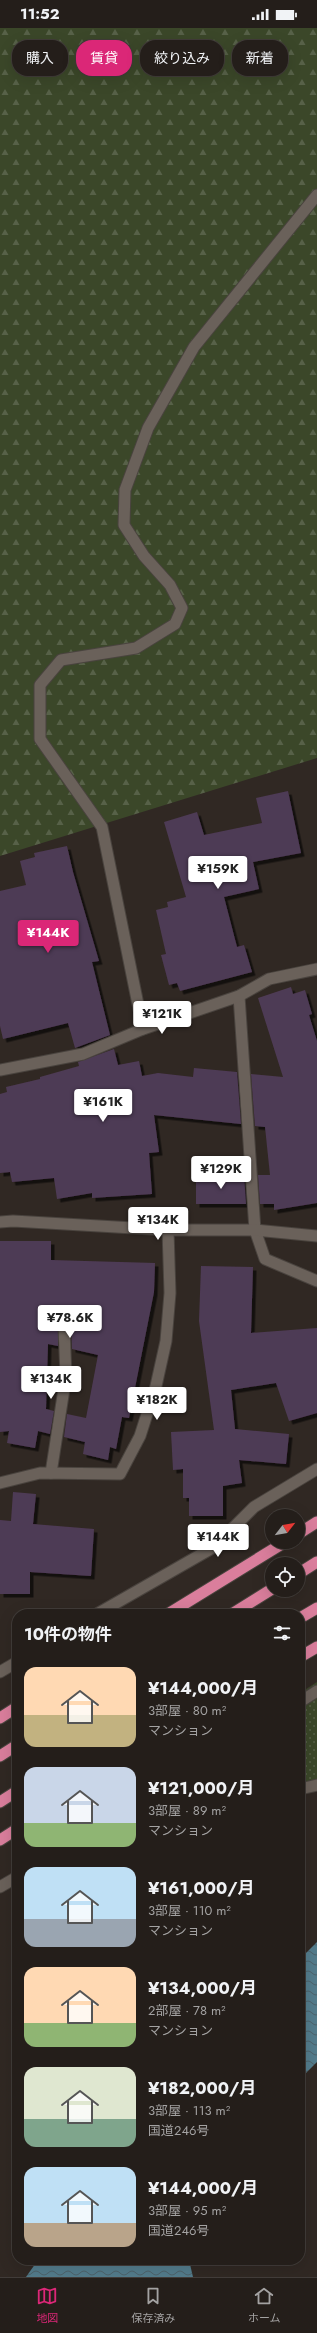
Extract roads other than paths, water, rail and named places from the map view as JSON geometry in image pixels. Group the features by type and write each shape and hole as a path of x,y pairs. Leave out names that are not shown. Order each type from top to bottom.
{"highway":[{"path":"305,1530 317,1522"},
{"path":"176,1609 274,1549"},
{"path":"305,1570 317,1562"},
{"path":"240,1609 265,1594"},
{"path":"305,1615 317,1608"},
{"path":"305,1654 317,1647"},
{"path":"0,1718 12,1710"},
{"path":"0,1756 12,1748"},
{"path":"0,1802 12,1794"},
{"path":"0,1840 12,1832"}],"street":[{"path":"143,1029 102,827 40,739 40,685 61,660 136,648 175,624 182,608 170,585 144,556 124,525 125,490 148,428 194,347 317,195"},
{"path":"0,1070 83,1054 143,1029 238,996 269,979 317,969"},
{"path":"238,996 255,1230 265,1259 317,1281"},
{"path":"0,1222 13,1221 168,1230 255,1230 317,1236"},
{"path":"3,1480 40,1473 120,1474 140,1436 156,1386 166,1341 170,1293 168,1230"},
{"path":"51,1473 66,1376 64,1327"},
{"path":"107,1609 214,1547 254,1507 317,1469"},
{"path":"0,1672 12,1665"},
{"path":"305,1699 317,1691"},
{"path":"305,1788 317,1785"},
{"path":"0,1887 12,1880"}],"water":[{"path":"317,1942 317,2062 305,2074 305,1954"},
{"path":"34,2265 190,2265 193,2277 26,2277"}]}
